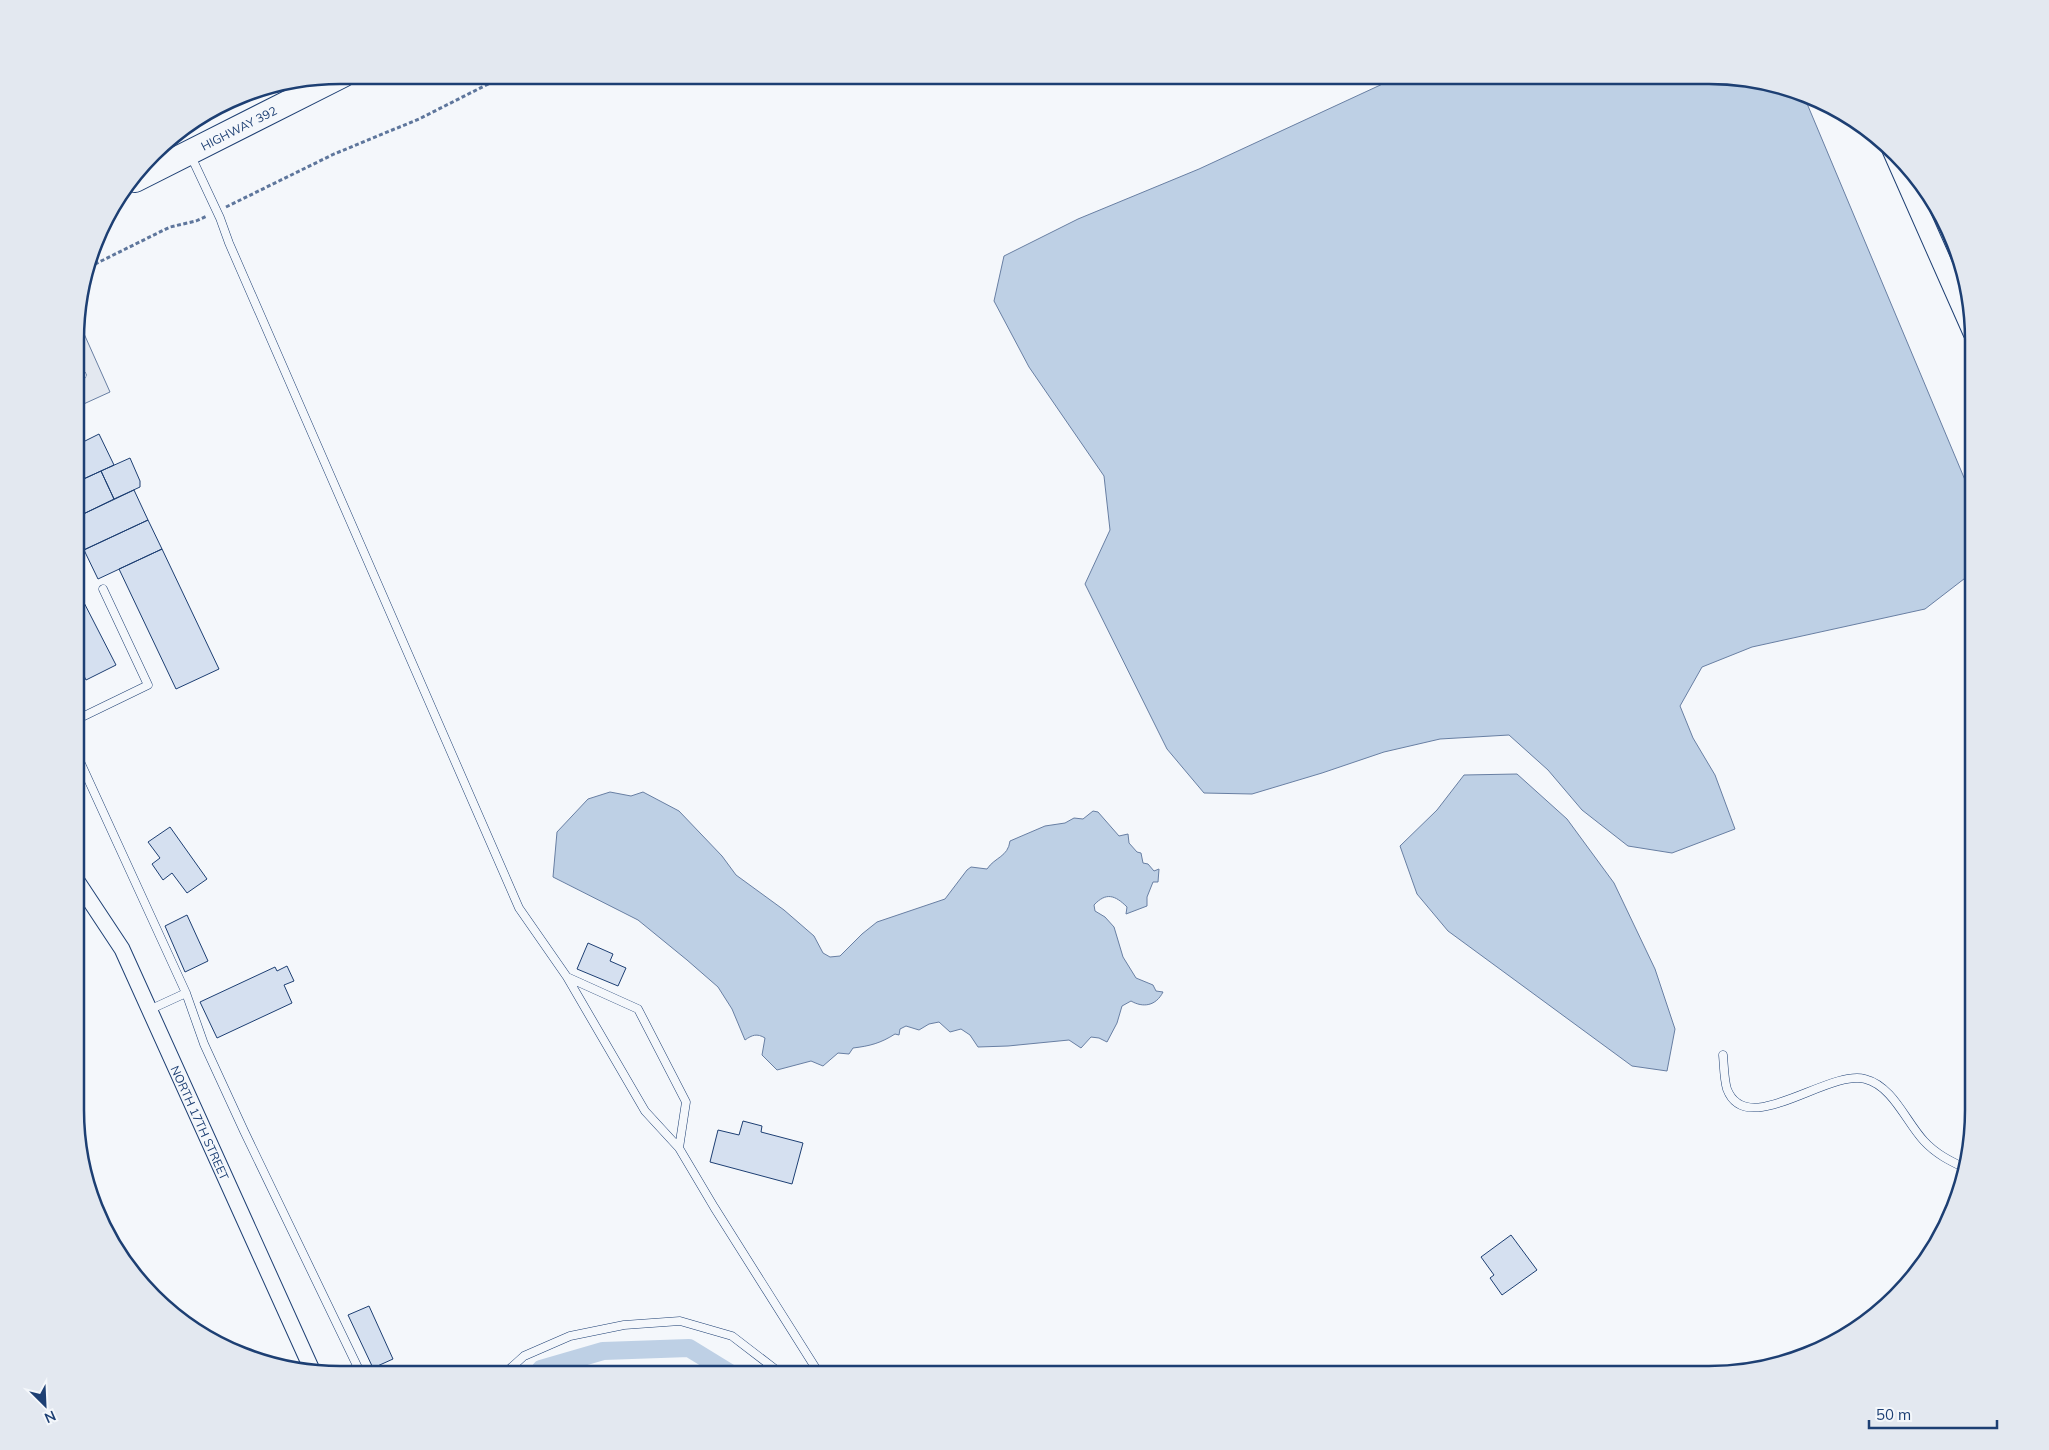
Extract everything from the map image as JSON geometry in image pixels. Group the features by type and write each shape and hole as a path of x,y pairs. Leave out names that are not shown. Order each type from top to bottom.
{"main road":[{"name":"HIGHWAY 392","path":"143,176 326,84"}],"street":[{"path":"1901,170 1963,309"},
{"name":"NORTH 17TH STREET","path":"84,892 122,949 310,1364"}],"lane":[{"path":"190,154 217,211 519,908 567,977 645,1111 679,1148 814,1366"},
{"path":"84,716 148,685 103,589"},
{"path":"84,770 186,993 204,1044 357,1366"},
{"path":"567,977 638,1009 686,1102 679,1148"},
{"path":"149,1010 186,993"},
{"path":"1723,1055 1727,1087 1735,1100 1744,1108 1762,1108 1839,1080 1865,1078 1875,1083 1891,1097 1916,1132 1935,1151 1959,1165"},
{"path":"512,1366 524,1356 570,1336 624,1325 680,1321 732,1336 771,1366"}],"path":[{"path":"95,264 170,227 196,220 217,211 334,154 419,119 488,84"}],"shaded area":[{"path":"84,334 110,392 84,404"}],"water":[{"path":"1383,84 1726,84 1775,92 1807,103 1965,480 1965,578 1925,609 1752,647 1702,667 1680,706 1693,738 1715,775 1735,829 1672,853 1628,846 1582,810 1548,770 1509,735 1440,739 1384,752 1252,794 1204,793 1167,749 1085,584 1110,530 1104,476 1029,367 994,301 1004,256 1078,219 1199,169"},
{"path":"1517,774 1567,819 1614,883 1655,969 1675,1029 1667,1071 1632,1066 1448,931 1417,894 1400,846 1437,810 1464,775"},
{"path":"610,792 631,796 643,792 679,811 722,856 736,875 784,910 814,936 823,953 830,957 840,956 877,922 945,899 967,870 971,867 987,869 1004,854 1010,841 1045,826 1065,823 1074,818 1083,819 1093,811 1098,812 1119,836 1128,834 1129,843 1137,852 1141,853 1143,863 1148,864 1154,871 1159,869 1158,882 1153,882 1147,897 1147,906 1126,914 1127,907 1114,898 1103,898 1094,905 1095,911 1105,917 1114,927 1123,957 1136,978 1153,985 1156,991 1163,992 1153,1003 1140,1005 1131,1001 1122,1006 1117,1023 1107,1042 1091,1037 1081,1048 1069,1040 978,1047 970,1035 961,1029 950,1032 939,1022 929,1024 919,1030 906,1026 900,1029 899,1035 895,1034 875,1044 853,1048 849,1054 838,1053 823,1066 811,1061 777,1070 762,1055 765,1038 755,1035 745,1040 732,1009 718,987 687,960 638,920 553,877 557,832 588,799"}],"building":[{"path":"99,434 114,465 84,479 84,442"},
{"path":"130,458 140,481 140,487 114,499 101,471"},
{"path":"101,471 114,499 84,514 84,479"},
{"path":"134,490 148,520 84,550 84,514"},
{"path":"148,520 162,549 98,579 84,550"},
{"path":"162,549 219,669 176,689 119,569"},
{"path":"84,603 116,665 86,680 84,676"},
{"path":"170,827 207,879 187,893 172,873 163,880 152,864 160,858 148,842"},
{"path":"187,915 208,961 185,972 165,926"},
{"path":"588,943 613,954 610,961 626,968 618,986 577,969"},
{"path":"287,966 294,981 284,985 292,1003 217,1038 200,1002 275,967 277,971"},
{"path":"743,1121 762,1126 761,1132 803,1143 792,1184 710,1162 718,1130 739,1135"},
{"path":"1511,1235 1537,1270 1502,1295 1490,1278 1494,1275 1481,1257"},
{"path":"369,1306 393,1359 377,1366 372,1366 348,1315"}],"waterway":[{"path":"551,1366 603,1351 689,1348 718,1366"}]}
